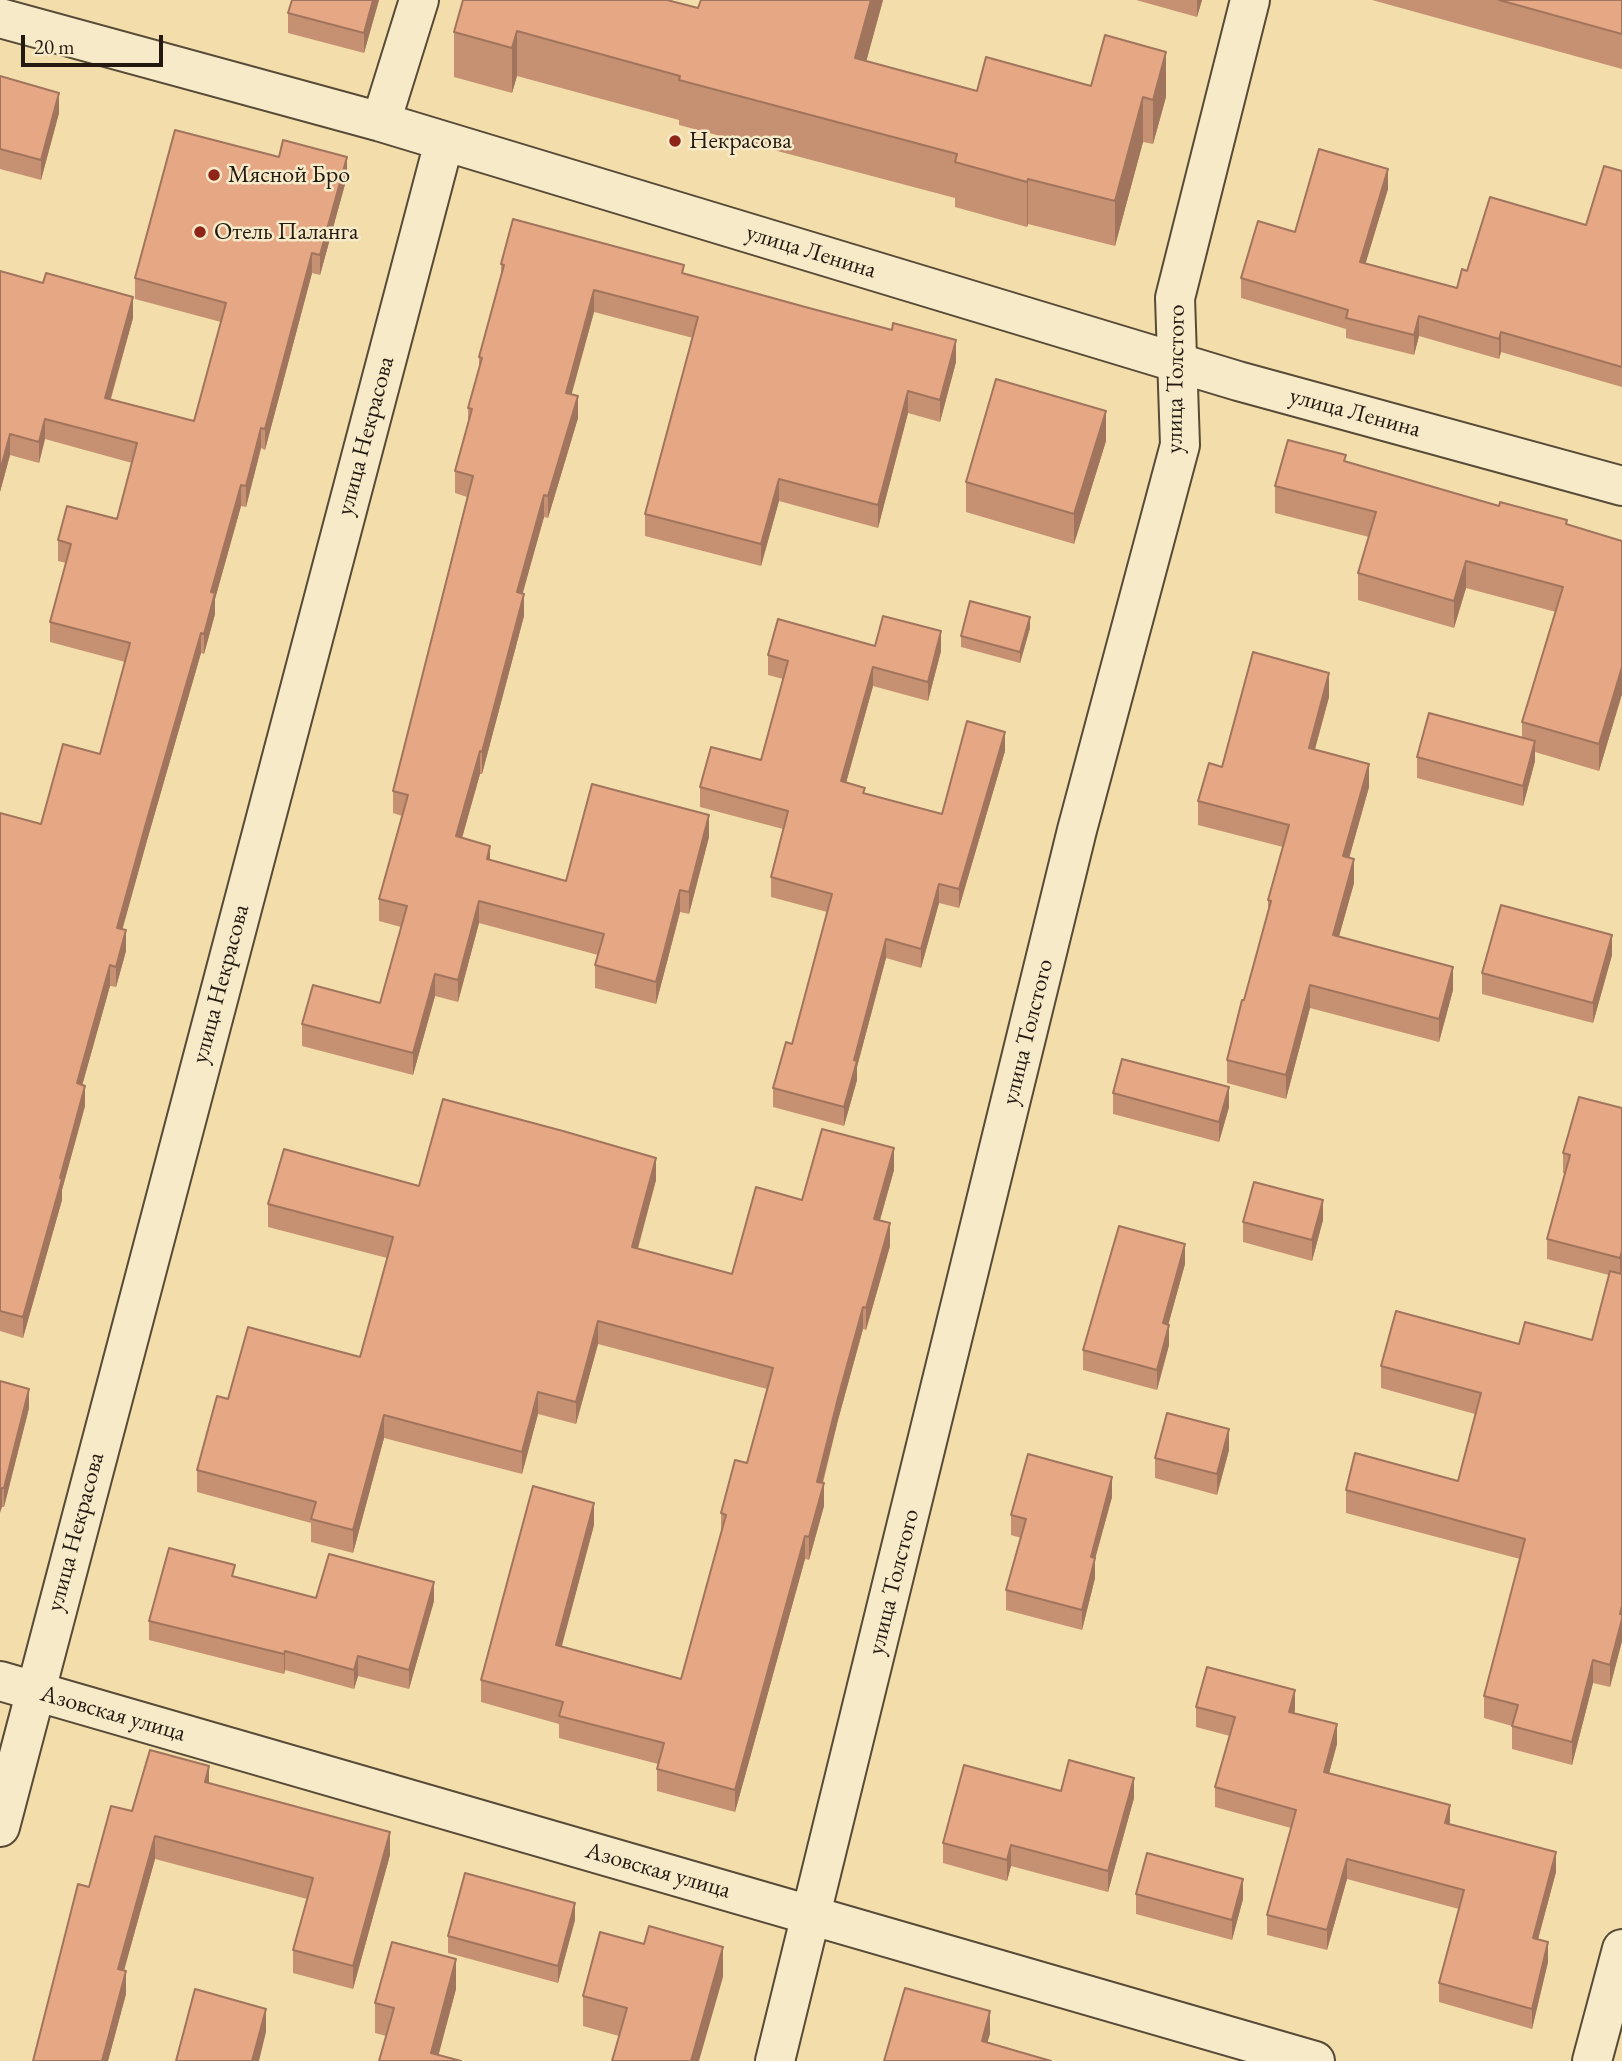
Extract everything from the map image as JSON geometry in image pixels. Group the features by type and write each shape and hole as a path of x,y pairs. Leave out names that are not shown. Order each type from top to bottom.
{"street":[{"path":"381,122 419,0"},
{"name":"улица Толстого","path":"775,2061 1077,830 1180,445 1175,298 1250,0"},
{"name":"улица Ленина","path":"0,18 381,122 1238,381 1622,486"},
{"name":"улица Некрасова","path":"0,1827 17,1686 444,142"},
{"name":"Азовская улица","path":"17,1686 1315,2061"},
{"path":"1592,2061 1622,1949"}],"building":[{"path":"292,0 373,0 364,33 288,13"},
{"path":"463,0 667,0 698,8 701,0 871,0 855,58 977,91 986,57 1091,86 1105,35 1166,52 1153,100 1143,97 1115,201 1028,179 1027,182 955,162 957,154 679,80 680,76 517,31 512,48 454,32"},
{"path":"1499,0 1622,0 1622,34"},
{"path":"0,76 59,93 41,160 0,149"},
{"path":"175,130 279,157 283,140 347,157 320,255 312,253 265,429 261,428 246,486 241,485 211,592 215,593 204,634 201,633 148,816 117,928 126,930 116,967 110,965 77,1083 85,1086 23,1317 0,1311 0,813 41,824 63,744 100,754 130,643 50,622 71,544 58,540 67,506 117,519 137,443 45,419 39,442 10,434 0,471 0,271 43,283 46,273 133,297 105,398 194,421 226,303 135,278"},
{"path":"1319,149 1388,169 1360,262 1457,288 1462,269 1467,271 1490,197 1586,225 1604,166 1622,171 1622,367 1501,332 1499,339 1419,316 1414,335 1346,318 1348,310 1241,278 1258,221 1295,232"},
{"path":"513,219 684,265 682,273 809,308 892,330 893,323 956,340 940,400 908,391 878,505 779,479 761,544 645,514 698,317 594,290 566,393 578,396 548,496 544,495 517,592 524,594 482,752 480,751 456,836 490,846 487,859 566,881 592,784 709,815 689,892 680,890 656,982 595,965 604,934 479,901 458,980 435,974 413,1053 302,1024 313,985 380,1003 407,906 379,899 408,795 393,791 473,476 455,471 472,409 468,408 482,358 479,357 504,265 501,264"},
{"path":"996,379 1106,411 1074,514 966,482"},
{"path":"1288,440 1346,455 1344,461 1499,506 1500,502 1567,520 1566,524 1622,541 1622,667 1599,744 1522,722 1563,587 1466,561 1454,601 1358,573 1376,512 1275,486"},
{"path":"970,601 1030,617 1020,652 961,636"},
{"path":"883,616 941,631 928,682 873,667 841,781 865,788 863,793 942,814 967,721 1005,732 959,889 939,884 921,949 886,939 844,1107 773,1088 786,1042 792,1044 832,894 771,877 788,811 700,787 711,747 761,760 788,661 768,655 778,619 875,646"},
{"path":"1253,652 1329,673 1309,748 1369,764 1343,856 1354,859 1333,935 1453,967 1439,1019 1310,985 1286,1075 1227,1060 1289,825 1198,801 1209,763 1222,767"},
{"path":"1429,713 1535,741 1523,786 1417,757"},
{"path":"1501,905 1612,935 1593,1003 1482,973"},
{"path":"1122,1059 1229,1087 1219,1122 1113,1093"},
{"path":"1579,1097 1622,1108 1620,1258 1547,1239 1570,1155 1563,1153"},
{"path":"443,1099 656,1158 632,1247 732,1274 756,1187 802,1200 822,1129 894,1148 874,1219 890,1223 838,1398 817,1482 824,1483 809,1537 805,1536 735,1790 657,1769 664,1743 559,1716 563,1702 481,1680 533,1486 594,1503 556,1645 681,1679 726,1515 721,1513 735,1460 747,1463 773,1368 598,1321 576,1402 538,1392 522,1452 384,1415 353,1530 311,1519 316,1502 197,1470 217,1396 228,1399 248,1327 360,1357 393,1237 268,1204 284,1149 419,1186"},
{"path":"1254,1182 1323,1200 1312,1240 1243,1222"},
{"path":"1119,1226 1185,1244 1163,1323 1169,1325 1157,1370 1083,1350"},
{"path":"1610,1271 1622,1274 1622,1619 1610,1665 1593,1660 1572,1742 1512,1726 1518,1705 1484,1696 1525,1539 1346,1490 1355,1453 1458,1481 1481,1393 1381,1366 1396,1311 1519,1344 1525,1322 1592,1340"},
{"path":"0,1381 29,1389 4,1488 0,1494"},
{"path":"1167,1413 1229,1429 1217,1474 1155,1458"},
{"path":"1028,1454 1112,1477 1091,1557 1095,1558 1082,1610 1006,1590 1026,1519 1011,1515"},
{"path":"169,1548 235,1565 232,1576 316,1598 329,1554 434,1582 409,1670 358,1656 354,1670 285,1651 284,1654 149,1621"},
{"path":"1207,1667 1295,1690 1289,1712 1337,1724 1324,1772 1450,1805 1445,1823 1556,1852 1533,1938 1548,1942 1532,2009 1439,1983 1464,1890 1347,1859 1327,1930 1267,1915 1296,1810 1215,1787 1235,1717 1196,1707"},
{"path":"150,1750 209,1766 205,1782 390,1832 353,1966 293,1950 313,1878 155,1836 118,1969 126,1971 102,2061 33,2061 78,1884 89,1887 111,1806 132,1811"},
{"path":"1069,1760 1134,1778 1108,1871 1011,1845 1007,1860 943,1843 964,1765 1061,1791"},
{"path":"1147,1853 1243,1879 1232,1920 1136,1894"},
{"path":"465,1873 575,1903 558,1966 448,1936"},
{"path":"649,1926 723,1947 691,2061 612,2061 627,2008 583,1996 600,1932 644,1944"},
{"path":"392,1942 456,1959 431,2053 461,2061 379,2061 394,2008 375,2003"},
{"path":"905,1988 990,2011 982,2041 1051,2061 884,2061"},
{"path":"195,1989 266,2009 252,2061 176,2061"}],"place":[{"name":"Некрасова","path":"675,141"},
{"name":"Мясной Бро","path":"214,175"},
{"name":"Отель Паланга","path":"200,232"}]}
